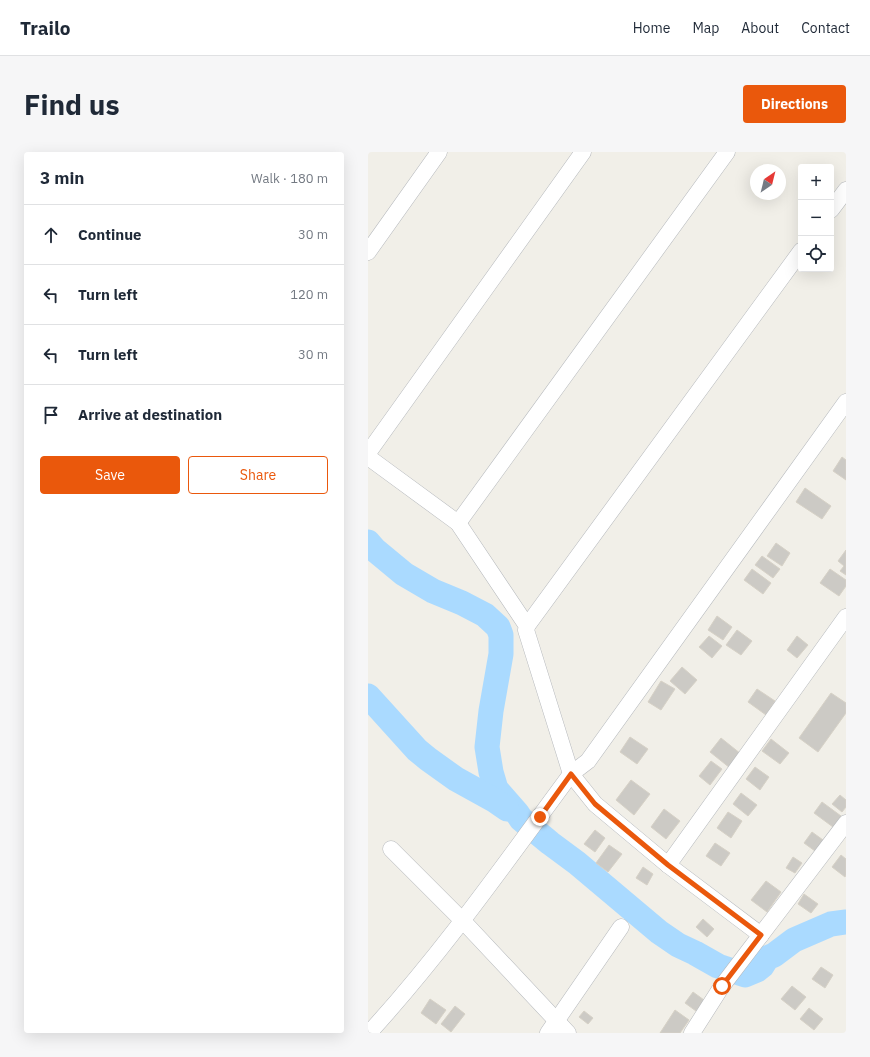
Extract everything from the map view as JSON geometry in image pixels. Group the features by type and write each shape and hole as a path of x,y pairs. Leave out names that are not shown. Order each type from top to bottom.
{"street":[{"path":"368,252 440,152"},
{"path":"368,453 583,152"},
{"path":"458,523 728,152"},
{"path":"834,206 846,190"},
{"path":"761,935 668,865 595,804 571,774 526,630 527,626 798,255"},
{"path":"369,1033 403,996 463,921 571,774 588,761 846,402"},
{"path":"368,457 458,523 527,626"},
{"path":"668,865 846,617"},
{"path":"692,1033 722,986 846,823"},
{"path":"391,849 463,921 552,1027 568,1033"},
{"path":"552,1027 621,927"}],"building":[{"path":"842,457 846,460 846,480 833,471"},
{"path":"805,488 831,506 822,519 796,502"},
{"path":"776,543 790,553 782,566 767,556"},
{"path":"846,550 846,575 840,571 844,566 838,561"},
{"path":"762,556 780,569 773,578 755,565"},
{"path":"752,569 771,583 763,594 744,580"},
{"path":"830,569 846,580 846,586 839,596 820,583"},
{"path":"717,616 732,627 723,640 708,630"},
{"path":"737,630 752,641 741,655 726,645"},
{"path":"709,636 722,646 712,658 699,647"},
{"path":"797,636 808,645 797,658 787,650"},
{"path":"682,667 697,680 685,694 670,681"},
{"path":"661,681 675,689 661,710 648,702"},
{"path":"757,689 775,701 766,715 748,702"},
{"path":"831,693 846,703 846,713 818,752 799,738"},
{"path":"630,737 648,749 637,764 620,752"},
{"path":"721,738 741,754 730,768 710,752"},
{"path":"771,739 789,753 780,764 762,751"},
{"path":"711,761 722,769 710,785 699,776"},
{"path":"755,767 769,777 760,790 746,779"},
{"path":"631,780 650,794 634,815 616,800"},
{"path":"741,793 757,805 748,816 733,804"},
{"path":"840,795 846,800 846,807 842,812 832,804"},
{"path":"822,802 841,816 833,827 814,813"},
{"path":"664,809 680,821 666,839 651,827"},
{"path":"728,812 742,821 731,838 717,828"},
{"path":"595,830 605,838 595,852 584,844"},
{"path":"812,832 823,840 815,851 804,843"},
{"path":"715,843 730,853 721,866 706,856"},
{"path":"609,845 622,854 608,872 596,863"},
{"path":"841,855 846,859 845,877 832,867"},
{"path":"793,857 802,863 795,873 786,868"},
{"path":"643,867 653,874 647,885 636,878"},
{"path":"766,881 781,892 767,912 751,900"},
{"path":"804,894 818,904 811,913 798,904"},
{"path":"703,919 714,929 707,937 696,927"},
{"path":"821,967 833,975 825,988 812,979"},
{"path":"792,986 806,997 795,1010 781,999"},
{"path":"693,992 704,1000 696,1011 685,1003"},
{"path":"430,999 446,1010 436,1024 421,1013"},
{"path":"455,1006 465,1014 451,1032 441,1024"},
{"path":"809,1008 823,1019 814,1030 800,1019"},
{"path":"675,1010 689,1020 680,1033 660,1033"},
{"path":"584,1011 593,1018 588,1024 579,1017"}],"waterway":[{"path":"368,542 375,550 404,574 433,591 462,603 485,615 498,627 501,635 501,654 491,711 487,747 491,772 496,789 521,819 577,863 659,932 678,945 718,966 745,975 757,970 762,966 767,958 774,955 794,940 831,924 846,922"},
{"path":"368,696 417,750 428,759 456,779 507,809"}],"route":[{"path":"540,817 571,774 595,804 668,865 761,935 722,986"}]}
